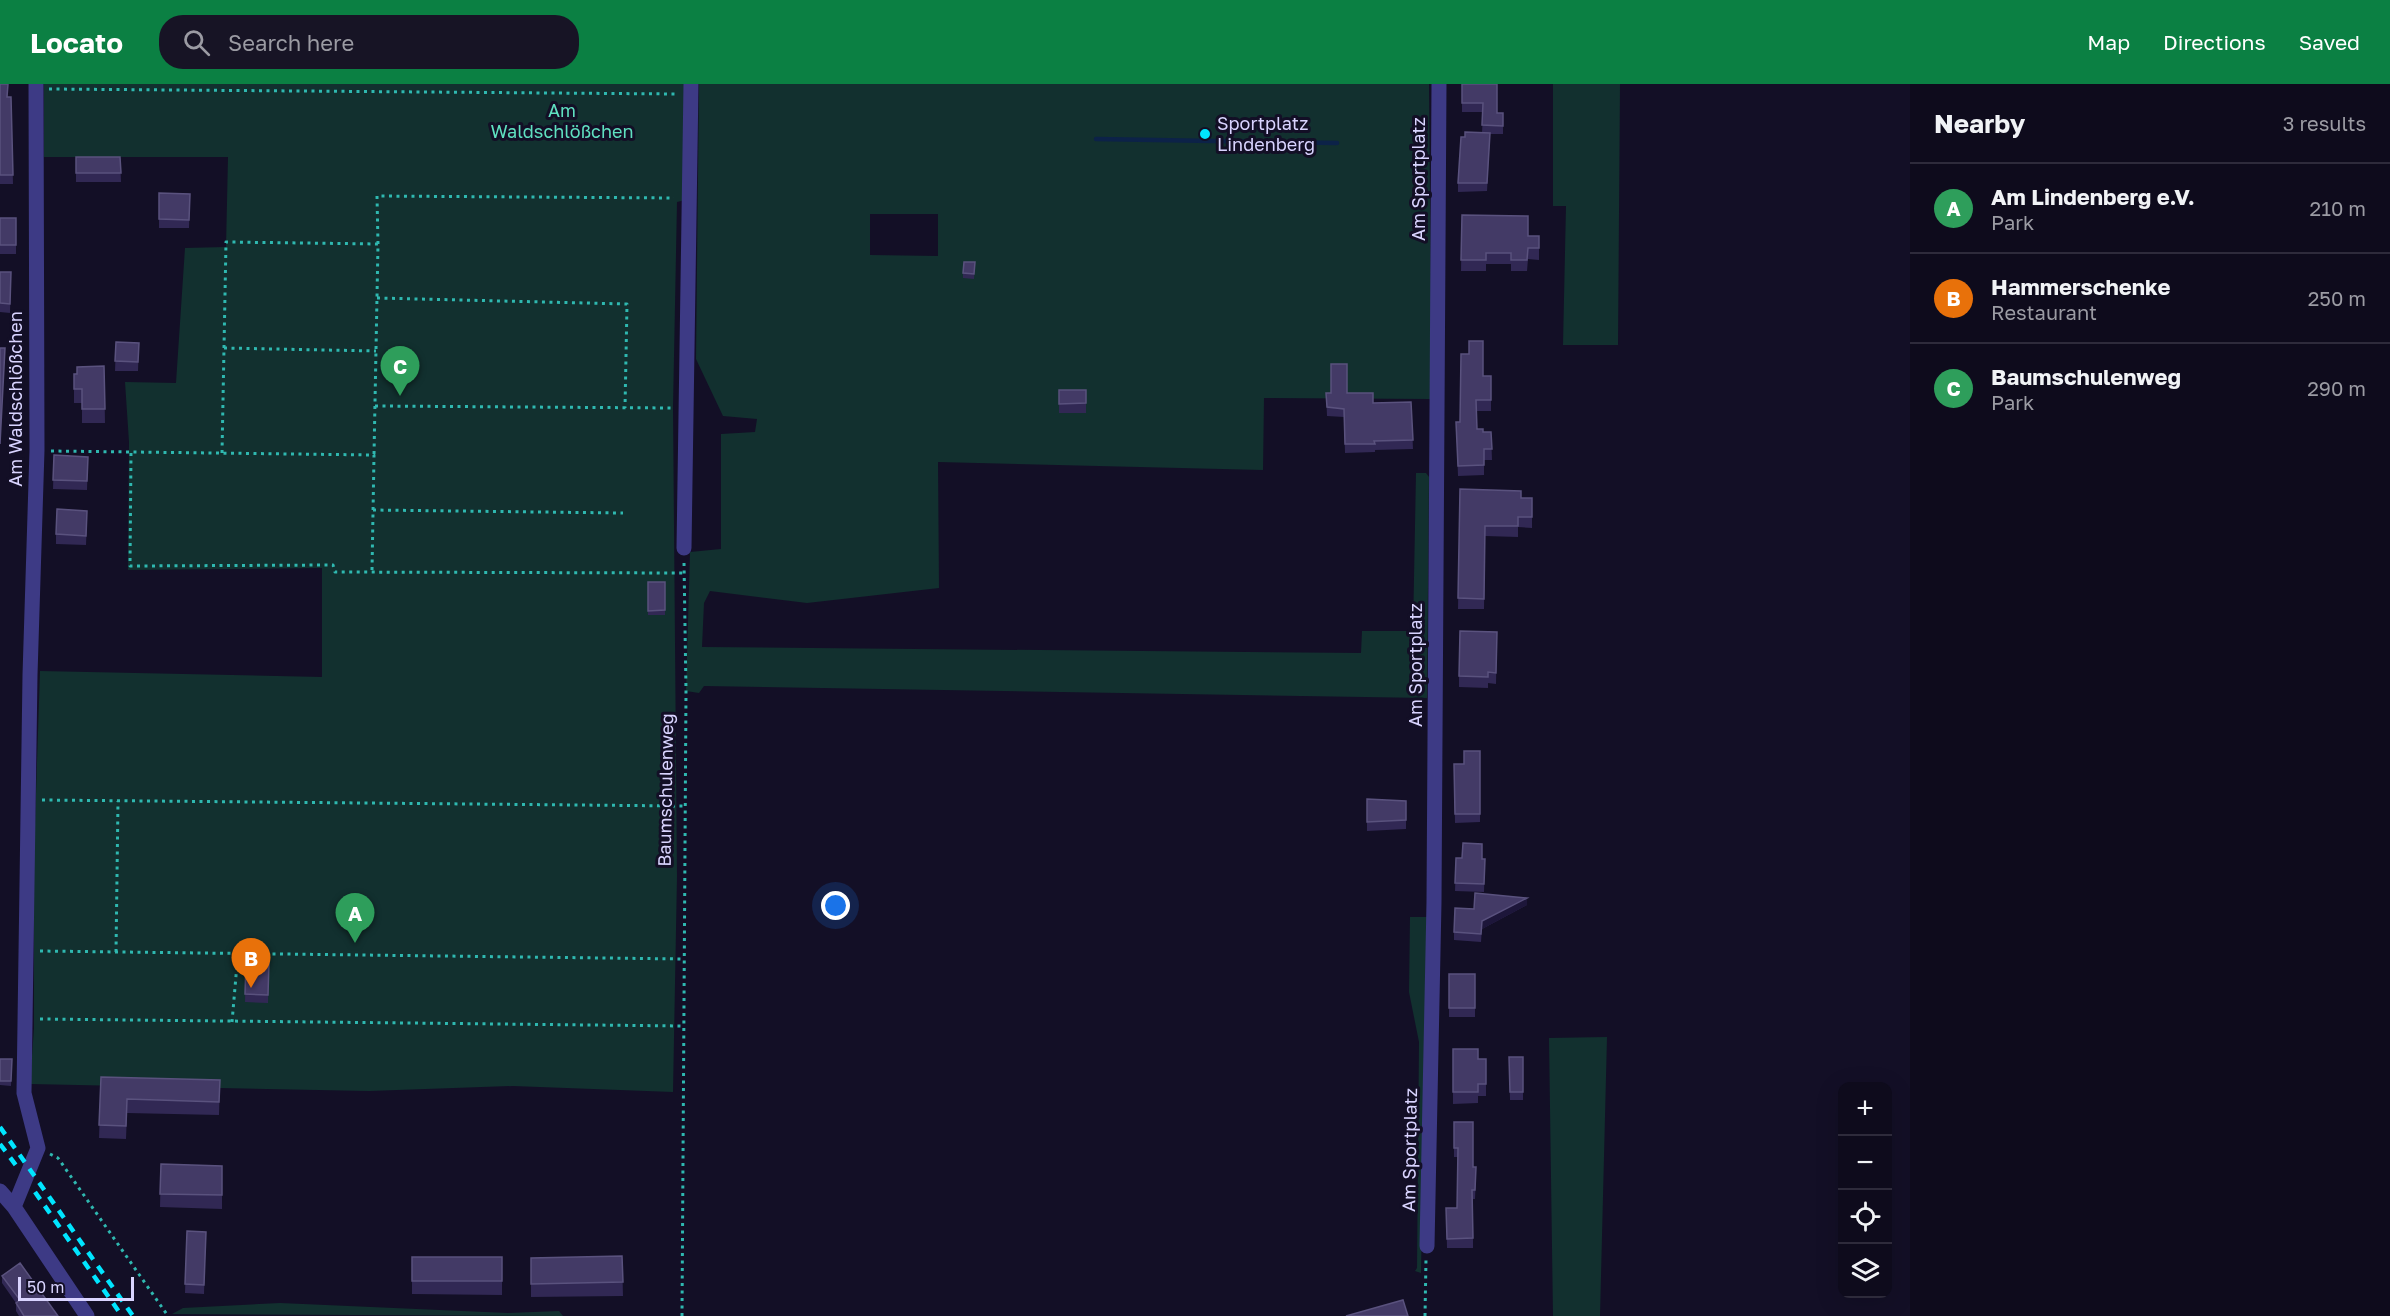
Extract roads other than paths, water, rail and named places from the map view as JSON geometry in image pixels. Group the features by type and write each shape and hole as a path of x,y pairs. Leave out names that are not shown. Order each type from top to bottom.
{"street":[{"name":"Am Sportplatz","path":"1427,1246 1434,902 1439,84"},
{"name":"Am Waldschlößchen","path":"14,1207 38,1148 24,1093 28,800 37,450 36,86"},
{"path":"684,548 691,89"},
{"path":"0,1191 14,1207 87,1316"}],"waterway":[{"path":"1096,139 1337,143"}],"railway":[{"path":"0,1127 133,1316"},
{"path":"0,1144 18,1168"},
{"path":"35,1192 122,1316"}],"place":[{"name":"Sportplatz Lindenberg","path":"1205,134"},
{"name":"Baumschulenweg","path":"400,396"},
{"name":"Am Lindenberg e.V.","path":"355,943"},
{"name":"Hammerschenke","path":"251,988"}]}
